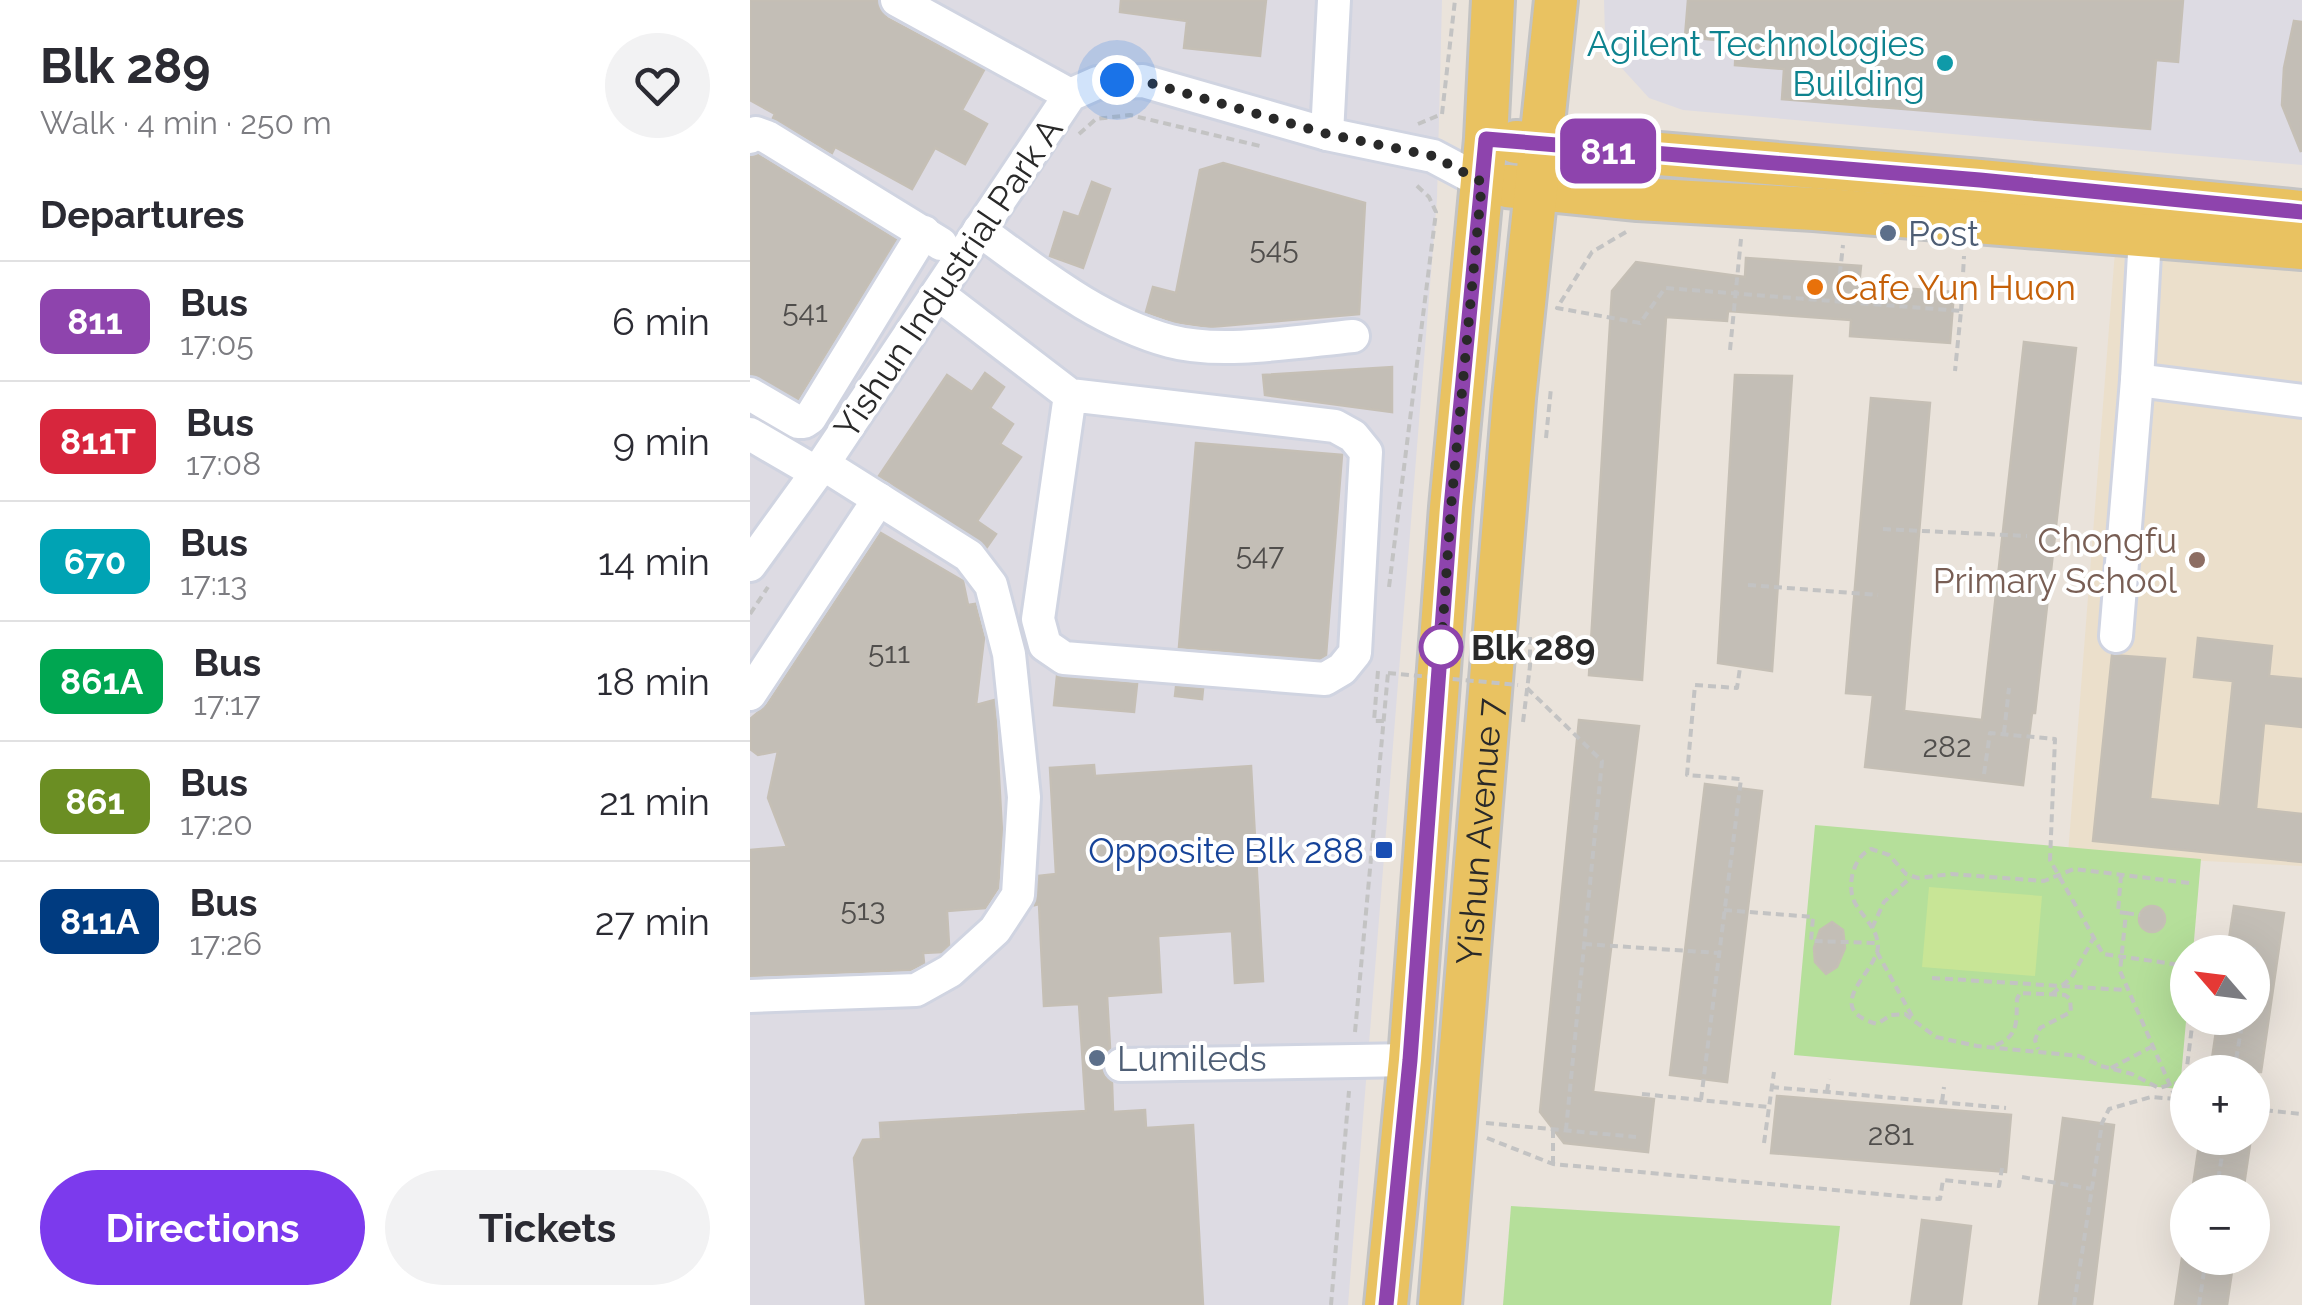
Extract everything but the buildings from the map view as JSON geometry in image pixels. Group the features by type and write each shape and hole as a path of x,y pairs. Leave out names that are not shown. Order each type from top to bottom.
{"main road":[{"name":"Yishun Avenue 7","path":"1386,1305 1410,1060 1451,507 1486,139 1493,0"},
{"name":"Yishun Avenue 7","path":"1440,1305 1532,390 1536,189 1556,0"},
{"path":"1486,139 1980,180 2302,212"},
{"path":"1482,182 2302,248"},
{"path":"1462,396 1532,390"}],"street":[{"path":"898,0 1070,96"},
{"path":"1327,134 1334,0"},
{"name":"Yishun Industrial Park A","path":"750,564 820,469 1070,96 1097,83 1143,81 1327,134 1433,156 1482,182"},
{"path":"750,137 756,133 766,136 924,232 970,244 1086,307 1172,342 1238,346 1353,336"},
{"name":"Yishun Industrial Park A","path":"1433,156 1486,139"},
{"path":"750,394 798,422 810,418 924,232"},
{"path":"2116,636 2138,380 2145,236"},
{"path":"938,294 1070,396 1335,426 1354,436 1366,452 1354,653 1342,669 1324,679 1064,658 1045,646 1038,619 1070,396"},
{"path":"2138,380 2302,402"},
{"name":"Yishun Industrial Park A","path":"750,434 820,469"},
{"path":"750,996 916,990 950,971 995,930 1018,894 1024,797 1009,654 990,584 969,556 878,499 820,469"},
{"path":"750,694 878,499"},
{"path":"1121,1065 1410,1060"}],"path":[{"path":"1418,124 1442,114 1455,0"},
{"path":"1388,594 1436,212"},
{"path":"1730,350 1742,229"},
{"path":"1558,308 1592,252 1628,232"},
{"path":"1837,300 1844,239"},
{"path":"1956,372 1964,250"},
{"path":"1558,308 1640,323 1665,288 1961,311"},
{"path":"1558,298 1558,308"},
{"path":"1532,390 1546,438"},
{"path":"1884,529 2028,536"},
{"path":"1748,585 1878,594"},
{"path":"1530,630 1530,666"},
{"path":"1701,1100 1741,780 1686,775 1695,685 1738,688 1740,668"},
{"path":"1378,670 1374,721 1384,721"},
{"path":"1331,1305 1388,673 1518,685"},
{"path":"1527,688 1602,761 1566,1130"},
{"path":"2004,734 2009,688"},
{"path":"1984,774 1990,733 2055,739 2050,860 2104,954 2170,964"},
{"path":"1911,877 1880,851 1871,849 1860,856 1852,891 1878,943 1877,952 1853,991 1852,1002 1860,1016 1877,1024 1899,1014 1913,1018"},
{"path":"1872,928 1884,902 1911,877 1951,874 2044,882 2074,869 2189,882"},
{"path":"2121,874 2118,912 2140,915"},
{"path":"1724,910 1813,917 1811,941 1878,943"},
{"path":"2126,913 2120,971 2170,1084"},
{"path":"2052,994 2081,964 2094,937"},
{"path":"1584,944 1719,953"},
{"path":"1877,952 1913,1018 1936,1037 2079,1056 2132,1074 2158,1088 2170,1086"},
{"path":"1932,978 2128,990"},
{"path":"1992,1047 2004,1042 2015,1029 2020,993 2070,998 2071,1012 2040,1028 2035,1040 2039,1051"},
{"path":"2111,1068 2152,1046"},
{"path":"1764,1142 1774,1072"},
{"path":"1827,1092 1828,1079"},
{"path":"1771,1087 2006,1108"},
{"path":"1942,1102 1944,1087"},
{"path":"1642,1094 1768,1107"},
{"path":"2074,1305 2102,1123 2108,1109 2151,1096 2170,1098"},
{"path":"2270,1110 2302,1114"},
{"path":"1481,1122 1636,1137"},
{"path":"1553,1129 1553,1164"},
{"path":"1478,1134 1553,1164 1940,1199 1943,1180 1999,1186 2002,1168"},
{"path":"2022,1177 2092,1189"},
{"path":"2199,1305 2203,1275"}],"shaded area":[{"path":"750,0 1442,0 1437,198 1348,1305 750,1305"},
{"path":"1604,0 2302,0 2302,165 1683,110 1649,98 1618,64 1605,35"},
{"name":"Chongfu Primary School","path":"2115,251 2302,266 2302,866 2068,854"}],"green space":[{"path":"1815,825 2201,859 2194,935 2170,935 2170,1035 2185,1035 2183,1055 2170,1055 2170,1088 1794,1055"},
{"path":"1929,887 2042,896 2035,976 1922,967"},
{"path":"1511,1206 1840,1226 1831,1305 1503,1305"}],"bus line":[{"name":"811","path":"1386,1305 1410,1060 1451,507 1486,139 1980,180 2302,212"}],"place":[{"name":"Agilent Technologies Building","path":"1945,63"},
{"name":"Post","path":"1888,233"},
{"name":"Cafe Yun Huon","path":"1815,287"},
{"name":"Chongfu Primary School","path":"2197,560"},
{"name":"Blk 289","path":"1441,647"},
{"name":"Opposite Blk 288","path":"1384,850"},
{"name":"Lumileds","path":"1097,1058"}],"route":[{"path":"1117,80 1143,81 1327,134 1433,156 1482,182 1440,666 1441,647"}]}
